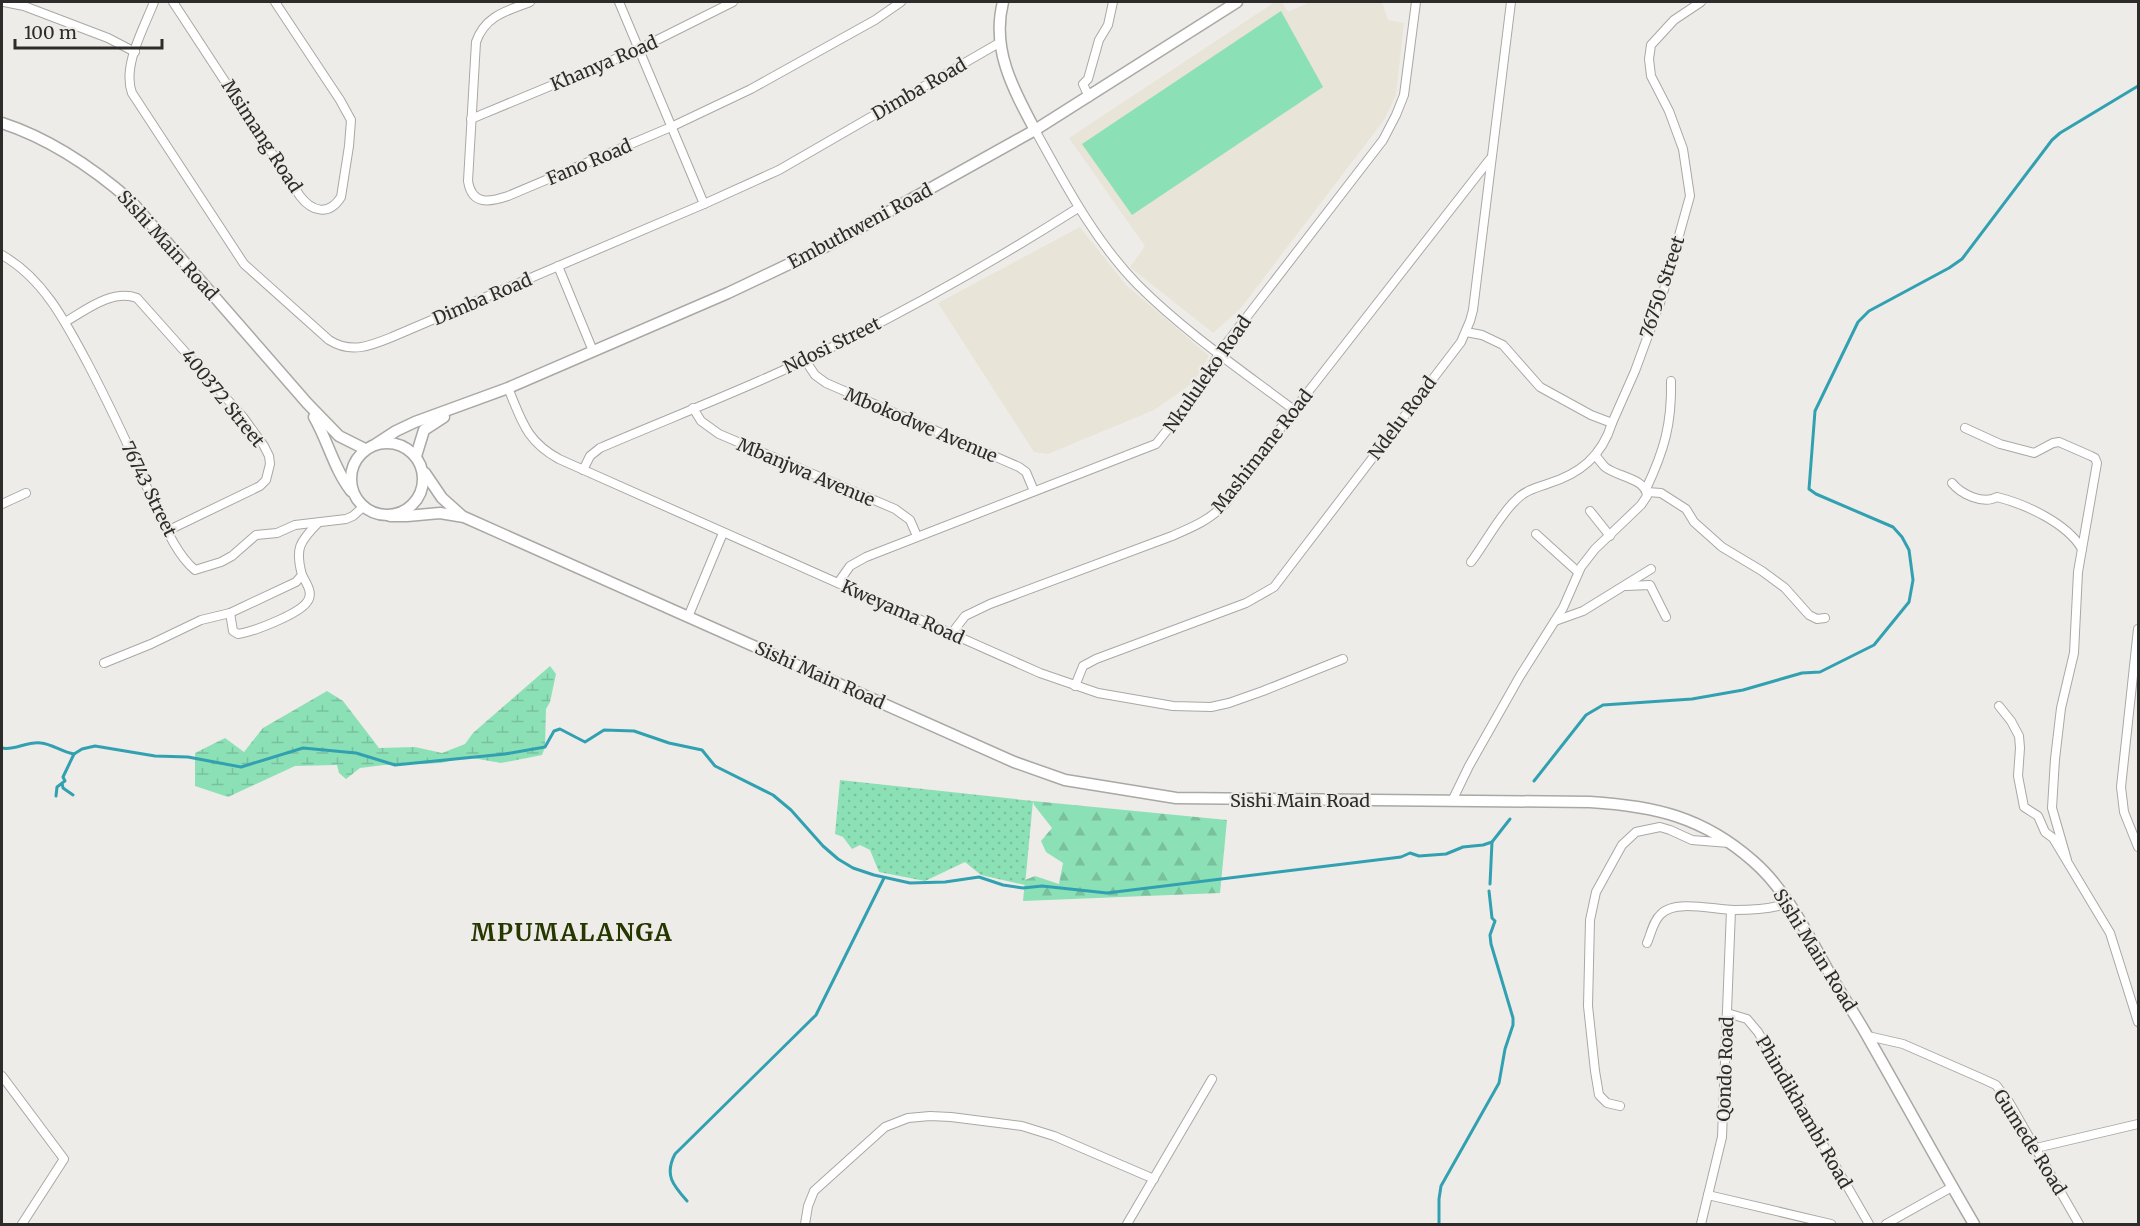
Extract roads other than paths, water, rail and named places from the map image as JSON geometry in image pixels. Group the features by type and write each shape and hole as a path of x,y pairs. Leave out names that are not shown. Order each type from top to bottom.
{"street":[{"path":"4,2 24,6 108,38 135,52"},
{"name":"Dimba Road","path":"154,2 135,52 129,77 132,93 244,264 338,345 353,348 374,344 779,170 999,43"},
{"name":"Msimang Road","path":"173,2 300,196 310,207 323,210 337,204 341,197 351,120 340,99 275,2"},
{"name":"Fano Road","path":"530,2 501,13 487,22 480,30 476,42 469,187 476,198 488,201 508,196 671,127 751,89 875,20 901,2"},
{"path":"619,2 704,204"},
{"name":"Khanya Road","path":"471,119 638,50 733,2"},
{"path":"1003,2 998,25 1002,59 1035,130 1078,208 1116,260 1137,284 1185,327 1294,410"},
{"path":"1089,97 1083,84 1088,79 1098,40 1108,25 1113,2"},
{"name":"Embuthweni Road","path":"376,444 415,422 508,388 728,293 829,245 1035,130 1237,2"},
{"name":"Nkululeko Road","path":"838,583 844,572 857,561 1156,444 1200,389 1219,353 1387,132 1404,95 1416,2"},
{"name":"Ndelu Road","path":"1075,686 1083,666 1096,659 1246,603 1274,587 1461,342 1473,310 1511,2"},
{"name":"76750 Street","path":"1596,456 1608,438 1661,300 1690,196 1683,149 1669,111 1651,76 1649,59 1651,45 1674,20 1701,2"},
{"name":"Sishi Main Road","path":"2,123 48,141 105,178 131,201 306,404 339,436 365,449"},
{"name":"Mashimane Road","path":"952,633 965,616 990,604 1172,536 1199,525 1214,515 1226,503 1294,410 1491,158"},
{"name":"Ndosi Street","path":"583,470 590,456 600,448 850,339 1038,234 1078,208"},
{"name":"76743 Street","path":"2,255 35,282 53,302 96,380 167,531 187,563 195,570 232,556 256,535 277,533 295,525 346,519 363,507"},
{"path":"558,266 593,351"},
{"name":"400372 Street","path":"65,322 86,309 119,295 137,298 243,417 269,456 269,472 260,486 167,531"},
{"path":"1466,332 1482,335 1503,345 1534,383 1591,415 1612,423"},
{"name":"Mbokodwe Avenue","path":"805,360 815,375 826,383 1019,467 1026,472 1034,491"},
{"path":"1452,801 1520,676 1555,621 1578,572 1595,549 1646,499 1666,438 1672,403 1671,381"},
{"name":"Kweyama Road","path":"508,388 526,429 533,441 543,450 723,533 1040,673 1075,686 1098,693 1173,706 1211,707 1263,691 1343,659"},
{"name":"Sishi Main Road","path":"306,404 328,443 344,482 354,494"},
{"name":"Embuthweni Road","path":"416,456 424,430 459,407"},
{"name":"Mbanjwa Avenue","path":"693,408 702,421 719,434 895,509 910,520 918,536"},
{"path":"1965,428 2000,444 2034,453 2059,442 2095,458 2097,463 2078,572 2073,653 2057,734 2052,808 2067,860"},
{"path":"387,442 408,448 416,456 423,469 424,482 421,494 413,505 390,516 375,514 363,507 354,494 351,482 352,470 357,458 365,449 387,442"},
{"path":"1471,562 1515,501 1533,488 1572,474 1596,456 1605,467 1620,476 1639,483 1647,491 1661,493 1686,509 1694,522 1722,547 1754,565 1785,588 1809,615 1817,619 1825,618"},
{"name":"Sishi Main Road","path":"423,469 442,498 464,517"},
{"path":"1952,483 1963,494 1992,500 1997,497 2017,502 2052,521 2078,541 2082,549"},
{"path":"2,504 26,493"},
{"path":"1590,511 1610,536"},
{"name":"Sishi Main Road","path":"390,516 440,513 464,517 1014,762 1065,780 1186,799 1590,802 1644,807 1679,816 1705,828 1754,861 1789,903 1868,1036 1974,1224"},
{"path":"230,612 233,630 238,634 252,632 294,613 307,602 310,596 309,589 297,560 298,552 309,532 318,523"},
{"path":"688,617 723,533"},
{"path":"1536,534 1578,572"},
{"path":"1555,621 1583,611 1651,569"},
{"path":"104,663 201,620 230,612 296,582 302,575"},
{"path":"1625,586 1650,585 1666,617"},
{"path":"2139,629 2121,794 2124,812 2139,847"},
{"path":"1999,706 2019,736 2018,776 2024,807 2038,816 2045,832 2053,838 2110,933 2139,1022"},
{"path":"1620,1106 1607,1103 1599,1095 1595,1071 1588,1006 1590,911 1596,892 1622,845 1636,832 1660,827 1692,840 1730,843"},
{"path":"1647,943 1654,924 1668,909 1690,907 1731,910 1768,908 1789,903"},
{"name":"Qondo Road","path":"1701,1224 1722,1137 1731,910"},
{"name":"Phindikhambi Road","path":"1727,1013 1747,1019 1758,1032 1869,1224"},
{"name":"Gumede Road","path":"1868,1036 1903,1044 1996,1085 2009,1102 2079,1224"},
{"path":"2,1076 64,1159 22,1224"},
{"path":"1127,1224 1212,1079"},
{"path":"805,1224 814,1191 834,1172 885,1127 919,1117 951,1117 1022,1126 1054,1136 1154,1179"},
{"path":"2036,1148 2139,1124"},
{"path":"1886,1224 1952,1187"},
{"path":"1708,1195 1831,1224"}],"waterway":[{"path":"1534,781 1586,715 1603,705 1692,699 1743,690 1802,673 1820,672 1874,645 1909,602 1913,580 1909,550 1893,527 1809,489 1815,411 1858,322 1869,311 1962,259 2052,140 2138,86"},
{"path":"2,748 41,743 74,754 82,749 95,746 155,756 188,757 241,767 303,748 356,753 395,765 505,754 545,747 554,731 560,729 585,742 604,730 634,731 669,743 702,750 715,766 773,795 791,810 823,846 838,859 853,868 910,883 945,882 979,877 1003,885 1023,888 1042,886 1107,893 1401,857 1410,853 1419,856 1446,854 1463,847 1492,842"},
{"path":"73,795 63,788 62,783 65,781 63,777 74,754"},
{"path":"56,796 57,787 61,784"},
{"path":"1490,884 1492,842 1510,819"},
{"path":"687,1201 670,1174 675,1154 816,1015 884,878"},
{"path":"1439,1224 1441,1186 1499,1083 1505,1049 1513,1025 1513,1018 1491,944 1490,935 1495,921 1492,918 1489,891"}],"district":[{"name":"MPUMALANGA","path":"572,932"}]}
